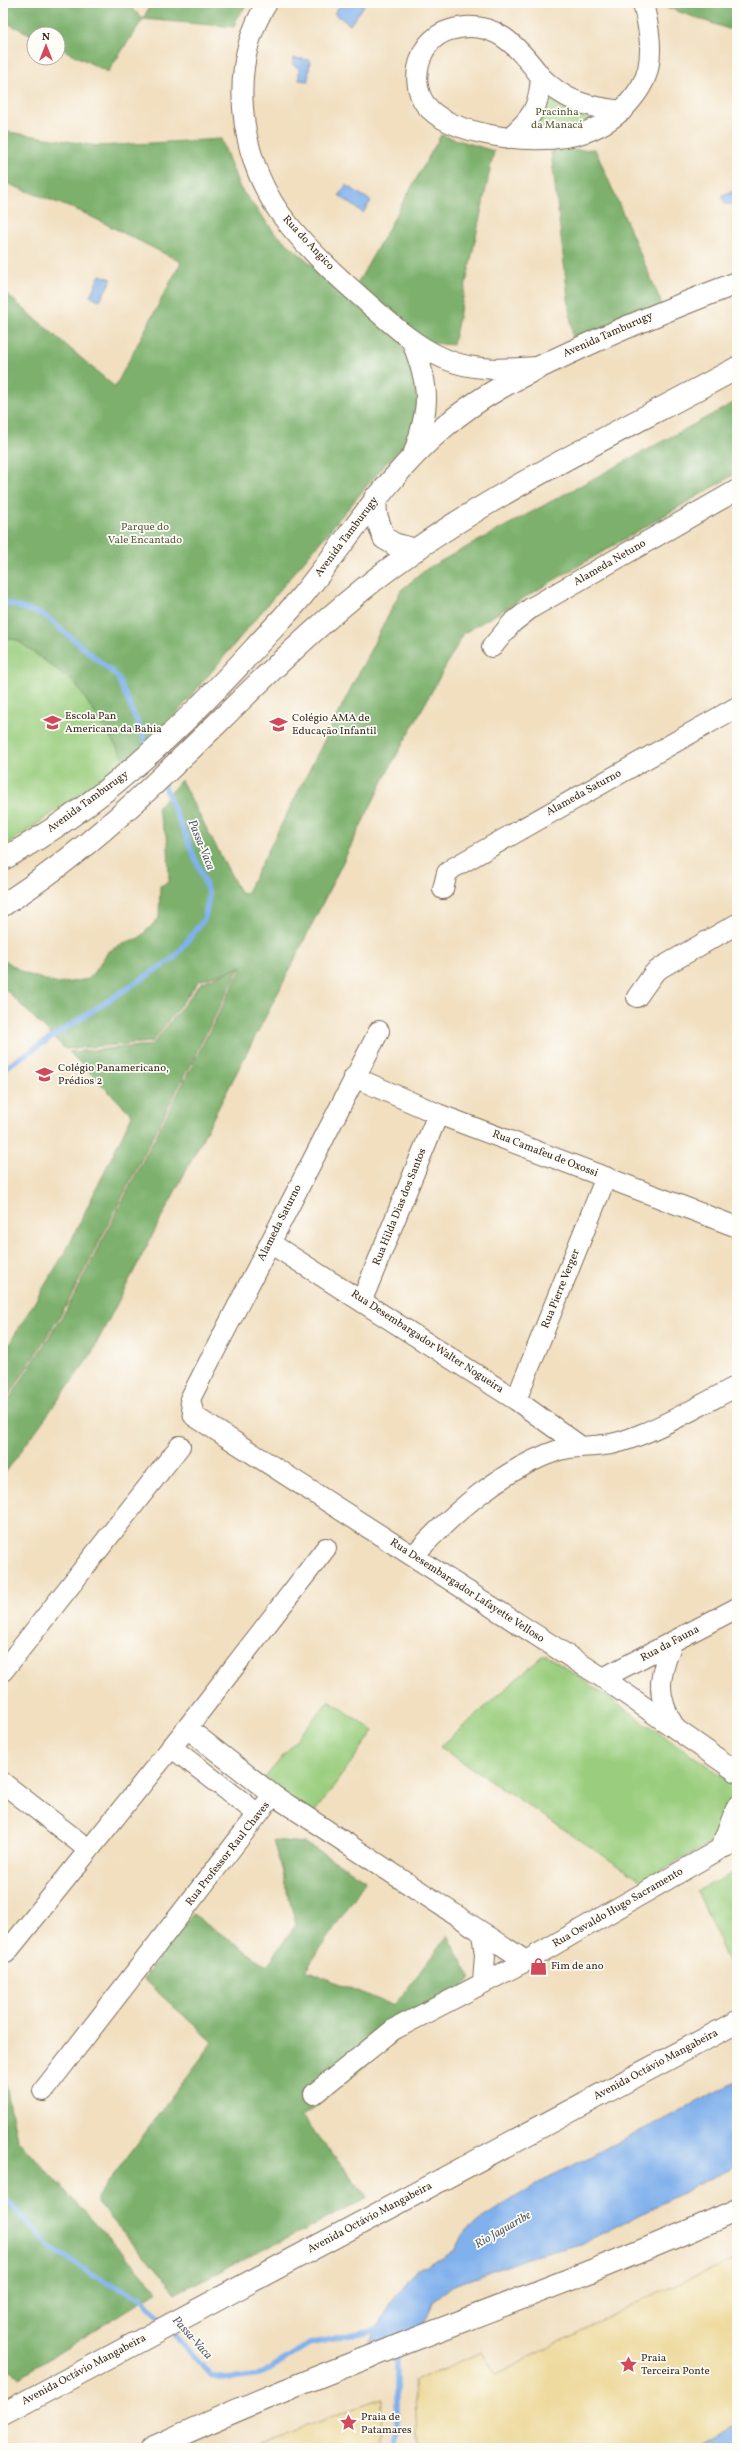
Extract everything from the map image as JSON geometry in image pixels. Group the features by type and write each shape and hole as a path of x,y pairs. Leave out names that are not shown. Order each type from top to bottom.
{"main road":[{"name":"Avenida Tamburugy","path":"3,859 89,804 127,775 187,719 302,596 375,498 413,455 472,405 503,386 540,367 634,322 737,283"},
{"path":"3,905 78,851 105,829 325,620 416,550 478,511 564,462 737,368"},
{"path":"375,498 376,515 384,538 394,544 416,550"},
{"name":"Avenida Octávio Mangabeira","path":"3,2414 737,2022"},
{"path":"152,2448 205,2424 624,2258 737,2210"},
{"path":"3,2424 32,2399"}],"street":[{"name":"Rua do Angico","path":"267,3 248,42 243,76 244,112 250,148 262,181 279,212 305,243 351,289 412,342 446,359 481,368 540,367"},
{"path":"622,111 596,108 574,102 555,91 541,77 516,46 490,30 458,27 443,32 433,39 423,52 418,64 417,79 419,94 426,105 437,115 455,125 473,131 509,138 550,140 591,131 622,111 644,82 648,68 650,49 643,3"},
{"path":"509,138 525,124 535,111 540,97 541,77"},
{"name":"Rua do Angico","path":"412,342 424,372 426,390 426,412 413,455"},
{"name":"Alameda Netuno","path":"492,647 512,623 531,608 737,490"},
{"name":"Alameda Saturno","path":"443,889 447,873 453,868 737,707"},
{"path":"637,997 654,973 662,967 737,924"},
{"name":"Alameda Saturno","path":"194,1416 190,1399 379,1030"},
{"name":"Rua Camafeu de Oxossi","path":"354,1077 438,1114 737,1227"},
{"name":"Rua Hilda Dias dos Santos","path":"362,1300 438,1114"},
{"name":"Rua Pierre Verger","path":"516,1400 606,1177"},
{"name":"Rua Desembargador Walter Nogueira","path":"270,1243 362,1300 516,1400 580,1446"},
{"path":"413,1556 439,1527 468,1502 501,1479 559,1451 580,1446 605,1445 643,1434 737,1386"},
{"name":"Rua Desembargador Lafayette Velloso","path":"194,1416 603,1678 737,1772"},
{"path":"3,1671 180,1446"},
{"path":"6,1953 187,1728 326,1548"},
{"name":"Rua da Fauna","path":"603,1678 737,1608"},
{"path":"672,1643 665,1662 660,1695 664,1710 675,1728"},
{"path":"187,1728 273,1795"},
{"path":"171,1748 258,1814"},
{"path":"3,1783 89,1850"},
{"name":"Rua Professor Raul Chaves","path":"43,2091 273,1795 526,1961"},
{"name":"Rua Osvaldo Hugo Sacramento","path":"314,2094 393,2030 526,1961 728,1845 737,1806"},
{"path":"482,1933 485,1955 483,1982"}],"green space":[{"path":"3,3 126,3 143,19 108,72 66,51 66,26 26,26 26,32 3,21"},
{"path":"151,3 249,3 237,17 234,27 143,19"},
{"path":"665,3 737,3 737,32 665,7"},
{"name":"Pracinha da Manacá","path":"550,99 582,113 603,117 566,132 531,131 542,116"},
{"name":"Parque do Vale Encantado","path":"3,131 98,146 221,139 240,188 275,233 397,337 415,370 418,419 407,444 386,463 171,720 126,761 75,683 17,640 3,637 3,291 115,387 181,262 82,212 3,182"},
{"path":"441,135 494,151 453,345 433,343 407,330 357,284"},
{"path":"595,149 665,311 575,358 551,151"},
{"path":"737,401 737,473 464,633 389,769 284,981 90,1356 3,1476 3,1409 67,1309 243,966 199,981 152,1042 65,1049 3,987 3,959 24,973 58,984 89,979 108,952 123,943 139,938 159,918 160,886 169,882 168,842 157,808 181,780 241,894 247,892 401,590 428,568"},
{"name":"Escola Pan Americana da Bahia","path":"3,637 17,640 75,683 126,761 3,848"},
{"path":"240,967 65,1308 3,1405 3,1354 67,1249 132,1115 69,1052 152,1045 201,983"},
{"path":"545,1654 737,1786 718,1838 643,1882 440,1747"},
{"path":"329,1700 374,1731 314,1813 264,1779"},
{"path":"273,1840 305,1843 366,1880 306,1970 394,2006 448,1935 471,1979 302,2117 368,2198 176,2293 95,2200 213,2042 143,1979 193,1914 267,1966 296,1924"},
{"path":"737,1871 737,1981 697,1891"},
{"path":"3,2071 17,2139 158,2291 20,2377 3,2366"}],"sand":[{"name":"Praia Terceira Ponte","path":"737,2258 737,2425 698,2448 422,2448 417,2433 414,2381 482,2352 496,2375 633,2304"},
{"name":"Praia de Patamares","path":"382,2398 381,2448 247,2448"}],"water":[{"path":"342,3 365,4 350,25 334,13"},
{"path":"293,58 310,60 308,81 299,80 299,68 293,65"},
{"path":"346,185 371,201 363,213 339,195"},
{"path":"737,190 737,204 725,204 722,195"},
{"path":"100,275 112,279 100,300 90,296"},
{"path":"737,2081 737,2165 581,2244 527,2258 452,2286 432,2302 423,2327 368,2345 391,2302 417,2269 443,2258 456,2249 465,2232 484,2217 535,2185"},
{"path":"737,2425 737,2448 698,2448"}],"waterway":[{"name":"Passa-Vaca","path":"3,602 44,615 117,676 149,749"},
{"name":"Passa-Vaca","path":"3,1069 174,958 205,918 209,895 201,872 163,783"},
{"name":"Passa-Vaca","path":"3,2196 49,2246 93,2275 143,2300 164,2323"},
{"name":"Passa-Vaca","path":"170,2330 210,2375 232,2379 260,2375 309,2344 383,2328"},
{"name":"Rio Jaguaribe","path":"397,2352 397,2448"}],"place":[{"name":"Escola Pan Americana da Bahia","path":"52,722"},
{"name":"Colégio AMA de Educação Infantil","path":"279,724"},
{"name":"Colégio Panamericano, Prédios 2","path":"45,1074"},
{"name":"Fim de ano","path":"538,1966"},
{"name":"Praia Terceira Ponte","path":"628,2364"},
{"name":"Praia de Patamares","path":"348,2423"}]}
